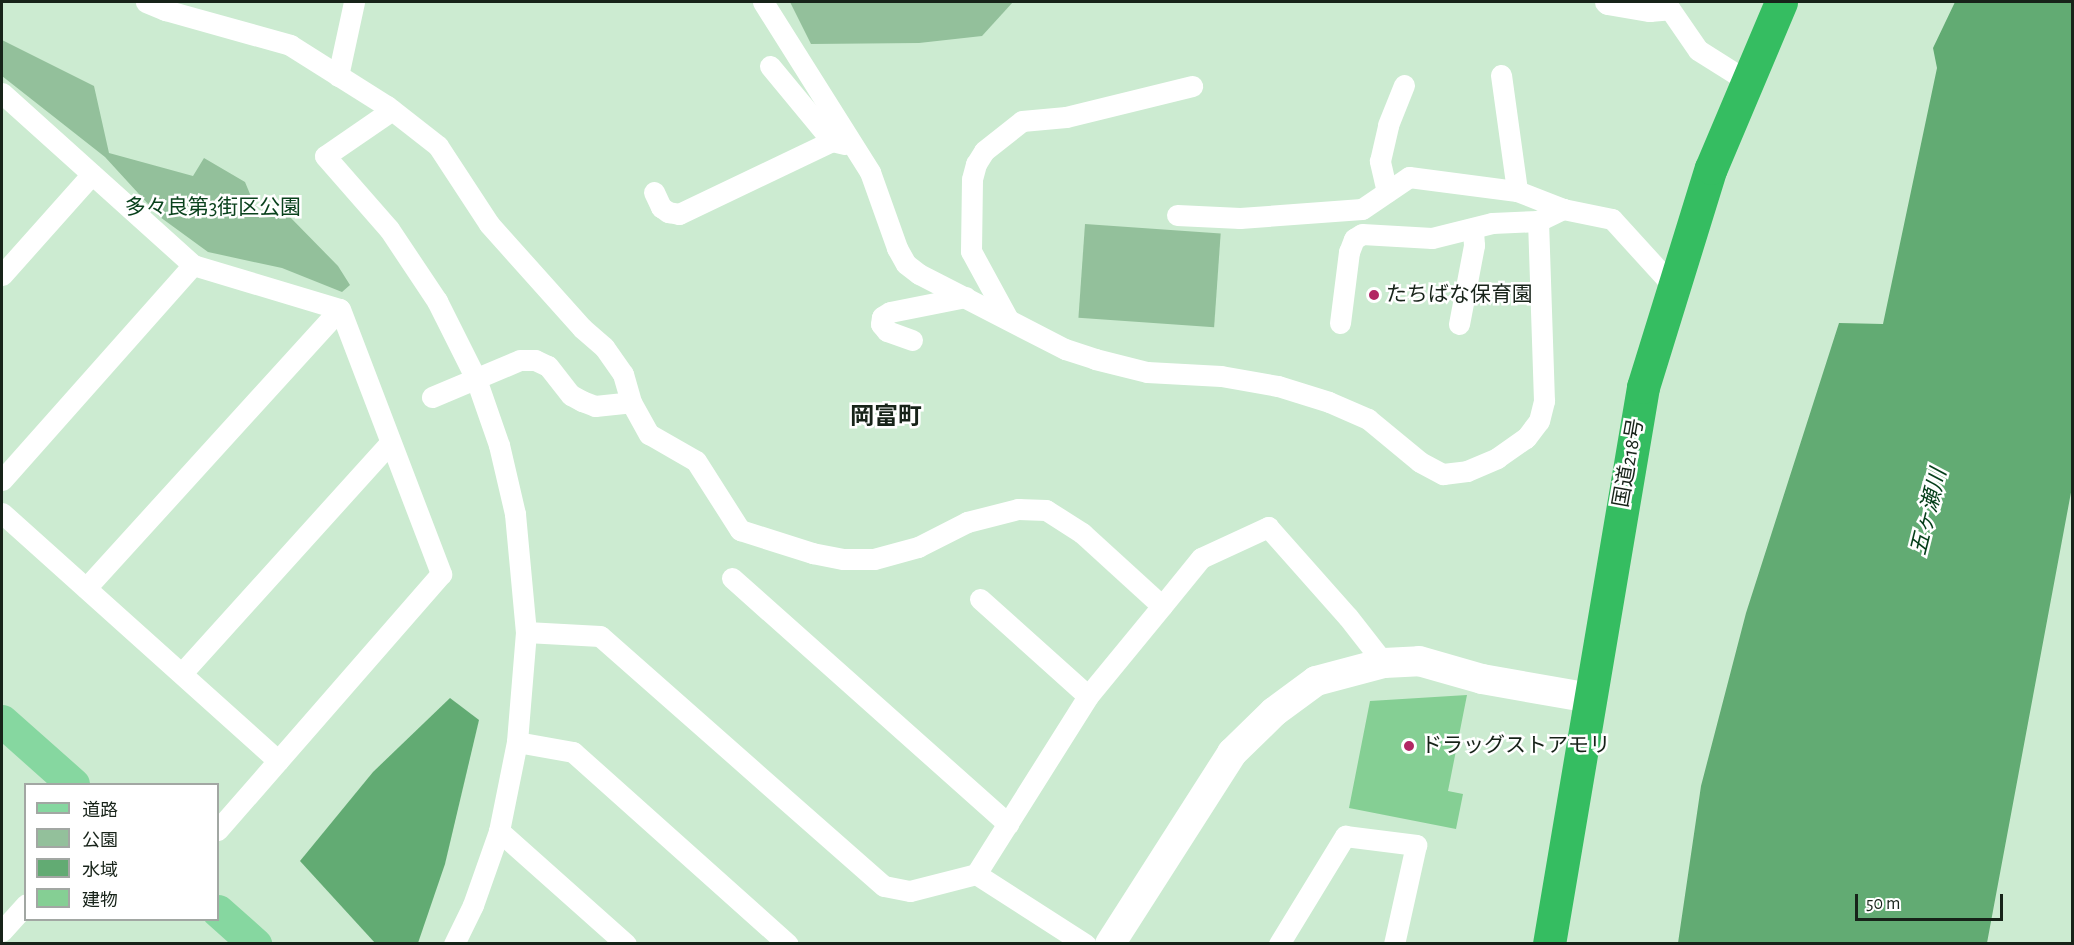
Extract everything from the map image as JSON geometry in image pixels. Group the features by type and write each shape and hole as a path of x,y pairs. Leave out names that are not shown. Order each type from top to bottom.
{"highway":[{"name":"国道218号","path":"1549,944 1642,387 1711,168 1781,2"}],"main road":[{"path":"2,721 72,783"},
{"path":"219,912 255,944"}],"street":[{"path":"146,2 165,10 290,45 392,110 438,146 489,224 582,328 604,347 623,374 631,402 650,434 696,461 740,530 812,553 843,559 874,560 918,547 967,522 1018,509 1046,510 1082,533 1162,606"},
{"path":"338,76 354,2"},
{"path":"763,2 870,172 897,248 906,264 919,274 1065,348 1095,359 1147,372 1221,376 1289,389 1368,419 1420,462 1443,474 1467,471 1497,458 1526,438 1539,421 1544,401 1538,221"},
{"path":"1605,2 1649,11 1667,5 1698,50 1747,81"},
{"path":"770,66 832,141 854,147"},
{"path":"1501,75 1517,191"},
{"path":"1387,192 1380,161 1388,125 1404,85"},
{"path":"1008,319 971,251 972,179 976,164 984,151 1022,121 1066,117 1192,86"},
{"path":"2,93 193,265 340,309"},
{"path":"392,110 325,156 389,229 437,301 476,379 499,445 515,514 526,632 517,742 499,831 473,904 454,944"},
{"path":"654,192 661,207 668,212 679,214 832,141"},
{"path":"2,275 92,174"},
{"path":"1177,215 1240,218 1362,209 1409,177 1517,191 1563,209 1612,219 1673,286"},
{"path":"1340,323 1349,252 1354,239 1362,234 1432,238 1492,223 1538,221 1563,209"},
{"path":"1459,324 1474,244 1473,229"},
{"path":"2,480 193,265"},
{"path":"912,340 887,331 881,324 882,317 890,312 966,297"},
{"path":"219,829 441,574 340,309"},
{"path":"86,588 340,309"},
{"path":"432,398 520,360 535,360 548,366 571,395 582,401 595,406 631,402"},
{"path":"182,674 390,443"},
{"path":"2,513 278,761"},
{"path":"526,632 600,636 884,886 910,891 976,874 1088,696 1201,558 1268,527 1348,617 1384,663"},
{"path":"732,578 1008,824"},
{"path":"980,599 1088,696"},
{"path":"1110,944 1232,753 1274,712 1316,681 1384,663 1419,661 1482,679 1590,698"},
{"path":"517,742 573,752 788,944"},
{"path":"499,831 626,944"},
{"path":"1279,944 1345,836 1416,845 1394,944"},
{"path":"976,874 1085,944"},
{"path":"2,931 24,906"}],"green space":[{"path":"790,2 1013,2 982,36 919,43 811,44"},
{"name":"多々良第3街区公園","path":"2,40 94,86 109,153 193,176 204,158 245,182 257,211 288,215 338,266 350,285 342,292 282,268 208,252 160,217 105,157 2,76"},
{"path":"1085,224 1221,233 1214,327 1078,318"}],"water":[{"name":"五ヶ瀬川","path":"1955,2 2072,2 2072,487 1987,943 1678,943 1701,786 1746,613 1839,323 1883,324 1937,68 1933,48"},
{"path":"450,698 479,720 445,864 418,943 375,943 300,861 373,772"}],"building":[{"name":"ドラッグストアモリ","path":"1467,695 1448,791 1463,794 1456,829 1349,808 1370,701"}],"place":[{"name":"たちばな保育園","path":"1374,295"},
{"name":"ドラッグストアモリ","path":"1409,746"}],"district":[{"name":"岡富町","path":"886,418"}]}
